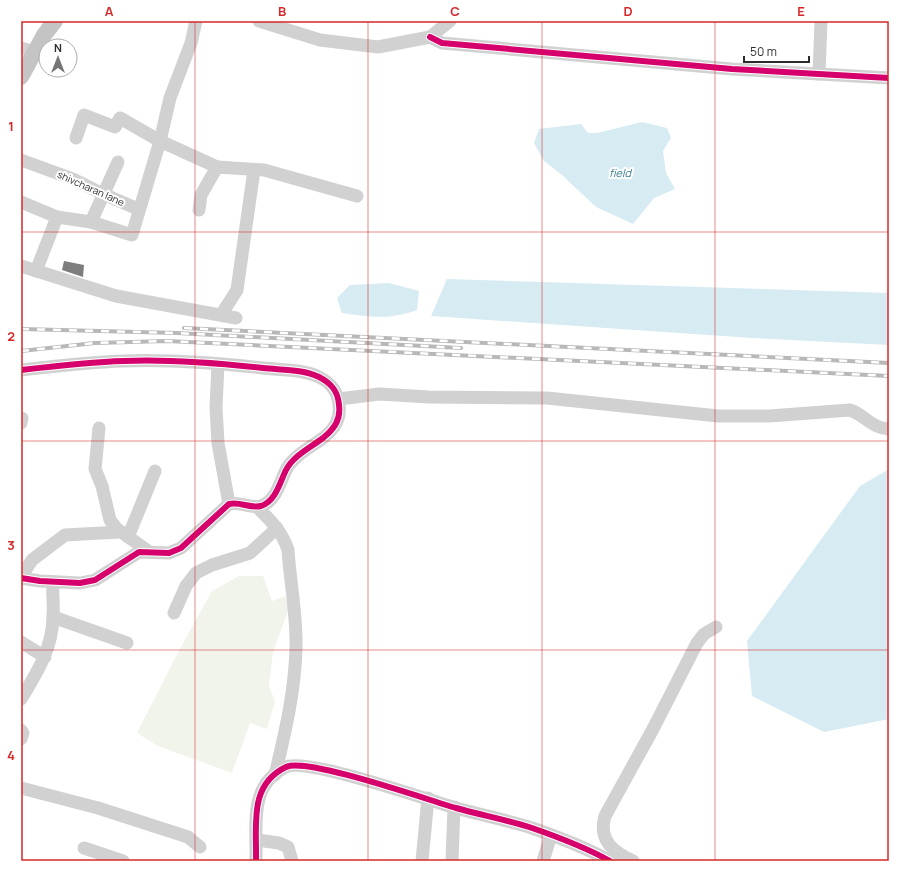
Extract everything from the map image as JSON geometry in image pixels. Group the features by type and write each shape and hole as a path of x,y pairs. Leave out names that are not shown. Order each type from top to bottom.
{"main road":[{"path":"21,77 28,50 55,21"}],"street":[{"path":"21,202 57,217 91,222 132,235 138,209 160,142 170,98 192,43 196,21"},
{"path":"259,21 320,40 378,47 430,37 450,21"},
{"path":"818,74 821,21"},
{"path":"430,37 442,43 732,69 889,78"},
{"path":"76,138 84,115 115,126 120,118 160,142 217,167 264,170 357,196"},
{"name":"shivcharan lane","path":"21,160 73,179 102,194 138,209"},
{"path":"91,222 102,194 118,162"},
{"path":"198,210 201,195 217,167"},
{"path":"221,316 237,290 254,170"},
{"path":"36,271 57,217"},
{"path":"21,266 116,296 236,318"},
{"path":"21,370 123,361 218,364 312,374 331,385 336,390 339,399 340,408 336,425 330,432 292,462 271,499 263,505 257,507"},
{"path":"218,364 216,408 218,443 229,504"},
{"path":"339,399 379,394 429,397 547,398 718,416 769,416 850,410 877,427 889,429"},
{"path":"99,428 95,469 102,486 110,520 124,534 148,551"},
{"path":"124,534 155,471"},
{"path":"124,534 65,535 32,560 21,577 53,582 80,583 95,580 136,554 148,551 169,553 181,548 229,504 238,502 257,507 282,534 288,550 296,647 292,699 275,775"},
{"path":"174,613 186,586 196,573 212,565 250,553 277,528"},
{"path":"21,699 45,657 53,617 51,598 53,582"},
{"path":"53,617 127,643"},
{"path":"633,861 614,851 608,845 603,828 605,816 653,729 697,643 704,634 716,627"},
{"path":"21,642 45,657"},
{"path":"21,730 23,733 21,739"},
{"path":"256,861 258,798 261,789 275,775 286,767 295,764 304,765 510,821 551,835 598,854 610,861"},
{"path":"21,788 112,812 188,837 200,847"},
{"path":"422,861 428,798"},
{"path":"452,861 454,807"},
{"path":"543,861 551,835"},
{"path":"257,840 279,843 288,847 292,861"},
{"path":"84,848 123,861"}],"shaded area":[{"path":"239,576 263,576 272,601 285,596 289,608 273,652 269,686 275,701 267,729 250,723 232,773 158,746 137,733 176,656 212,591"}],"water":[{"name":"field","path":"642,122 667,128 671,138 663,151 666,173 675,189 654,198 633,224 596,207 562,175 544,161 534,143 539,129 581,124 588,133 597,133"},
{"path":"447,279 889,293 889,345 752,338 431,316"},
{"path":"389,283 419,291 417,310 398,315 380,317 342,313 337,298 350,285"},
{"path":"889,469 889,719 824,732 752,696 747,641 860,486"}],"building":[{"path":"64,261 84,265 83,277 62,270"}],"railway":[{"path":"184,328 889,363"},
{"path":"21,329 177,333 461,348"},
{"path":"21,351 95,343 167,341 889,376"}],"cycle path":[{"path":"430,37 442,43 732,69 889,78"},
{"path":"21,370 98,362 176,361 299,371 313,374 327,382 333,388 337,396 339,410 338,420 333,428 323,438 293,460 286,470 274,496 266,504 257,507 237,503 229,504 181,548 169,553 139,552 95,580 80,583 40,581 21,578"},
{"path":"256,861 256,821 260,795 265,784 274,775 286,767 298,766 341,773 456,808 513,822 591,851 610,861"}]}
